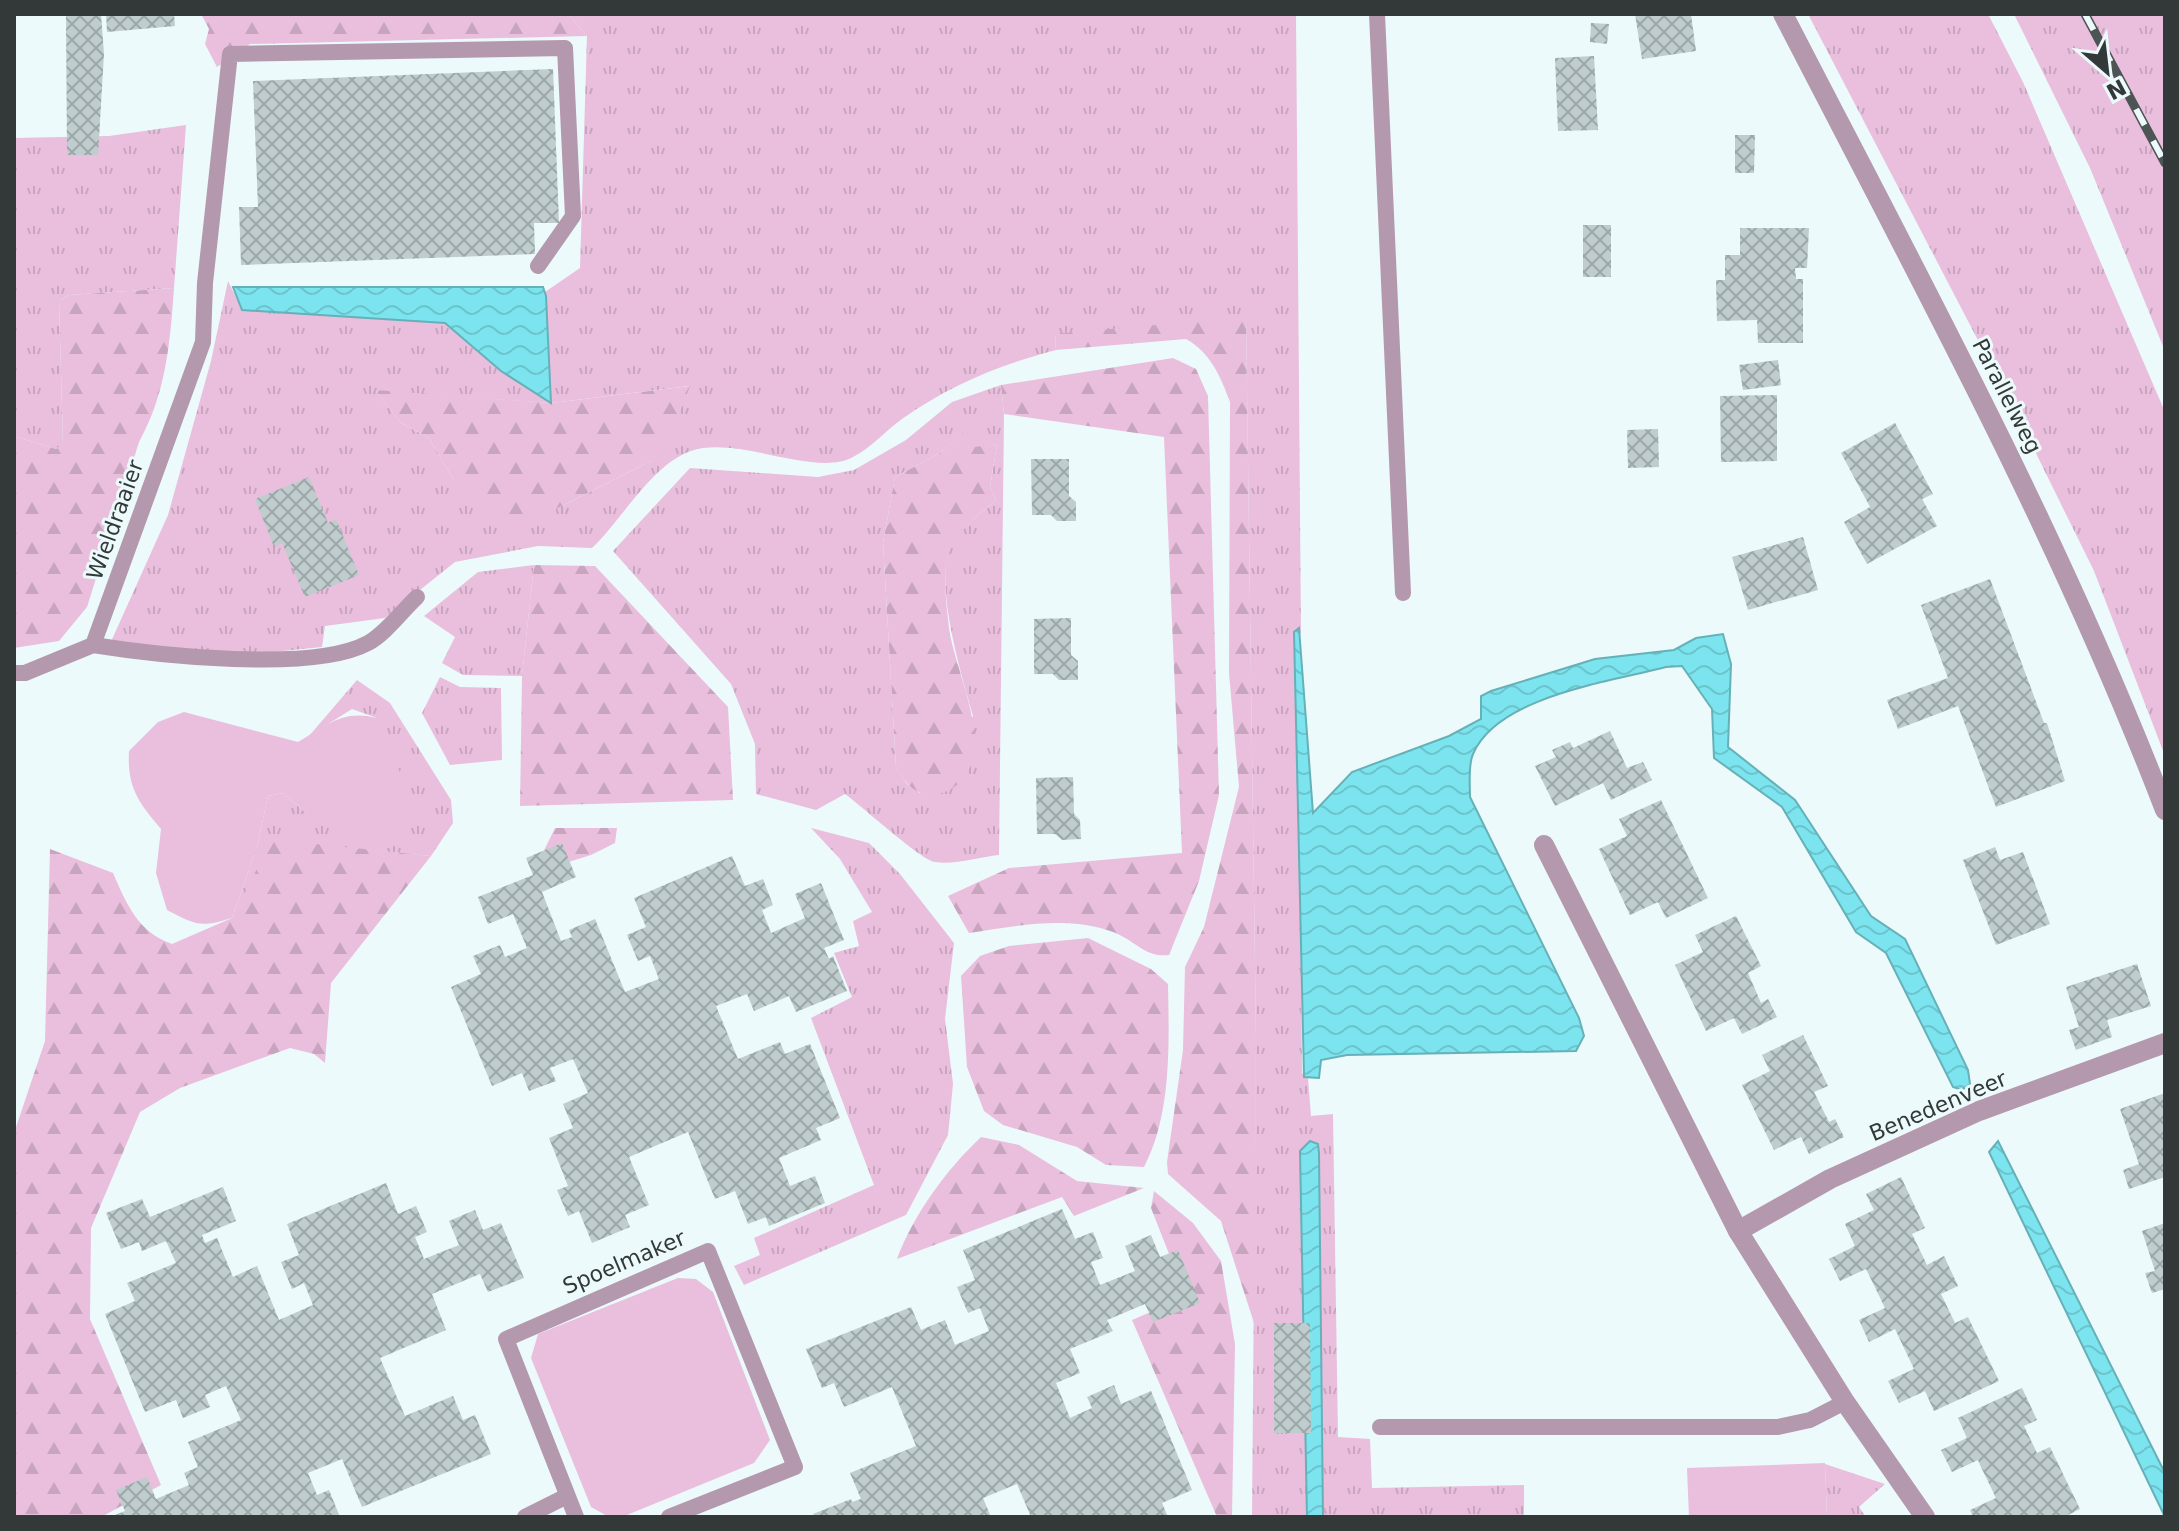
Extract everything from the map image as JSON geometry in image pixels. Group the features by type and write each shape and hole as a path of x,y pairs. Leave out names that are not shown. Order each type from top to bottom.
{"street":[{"name":"Parallelweg","path":"1783,14 1995,423 2082,607 2163,806"},
{"path":"1544,845 1738,1231 1845,1402 1925,1517"},
{"name":"Benedenveer","path":"1738,1231 1830,1179 1979,1111 2165,1043"}],"lane":[{"path":"1377,14 1403,593"},
{"name":"Wieldraaier","path":"93,645 203,342 205,283 230,54 565,48 573,216 538,266"},
{"path":"20,673 93,645 152,654 308,660 368,643 417,597"},
{"name":"Spoelmaker","path":"576,1517 506,1339 708,1251 795,1467 669,1517"},
{"path":"1380,1427 1778,1427 1810,1420 1845,1402"},
{"path":"525,1517 567,1496"}],"green space":[{"path":"201,14 568,14 587,36 250,44 217,67 205,44 209,29"},
{"path":"568,14 1296,14 1301,636 1300,632 1294,632 1300,822 1302,1073 1308,1078 1311,1116 1333,1114 1338,1437 1370,1439 1372,1488 1524,1485 1524,1517 1323,1517 1318,1144 1300,1152 1307,1517 1252,1517 1256,1038 1246,318 1055,335 1056,350 995,369 957,386 902,419 860,453 837,462 819,463 731,448 691,451 650,480 592,548 538,546 455,562 385,618 325,626 322,647 263,653 109,646 168,515 211,361 228,281 242,310 445,323 501,371 550,403 545,292 580,268 587,36","holes":["689,386 651,461 554,510 453,479 429,438 401,423 376,391 550,403"]},
{"path":"1808,14 1988,14 2023,82 2165,412 2165,756 2094,571 2018,417"},
{"path":"2014,14 2165,14 2165,351 2090,168"},
{"path":"186,125 174,288 69,295 59,301 63,444 56,449 14,436 14,138 109,136"},
{"path":"174,288 161,387 139,442 87,607 59,641 14,648 14,436 56,449 63,443 59,301 69,295"},
{"path":"1246,317 1256,1038 1255,1326 1221,1221 1168,1174 1167,1162 1183,1050 1185,967 1204,927 1239,787 1229,673 1230,402 1208,358 1186,339 1056,350 1055,334"},
{"path":"1173,358 1196,369 1208,396 1219,795 1199,881 1169,955 1153,954 1121,935 1078,924 1041,924 969,933 948,896 1009,868 1182,853 1164,437 1004,414 1001,385"},
{"path":"1001,385 1004,414 999,855 943,863 918,853 845,794 816,810 756,794 755,744 731,684 613,551 690,468 818,477 854,470 906,440 952,402","holes":["975,423 975,448 997,444 990,487 996,500 966,526 952,544 945,581 951,629 973,716 920,793 907,784 896,767 883,542 895,477 940,453"]},
{"path":"690,386 674,427 651,461 554,510 520,517 484,507 453,479 429,438 401,423 375,390 551,403"},
{"path":"975,422 975,447 997,444 990,487 996,500 966,527 954,543 945,577 949,628 970,707 974,749 970,767 960,782 945,792 927,794 912,788 896,767 883,542 895,477 940,453"},
{"path":"534,565 522,676 463,675 442,663 455,637 424,616 478,572"},
{"path":"534,565 595,566 728,707 733,800 520,806 522,676"},
{"path":"440,677 460,687 501,688 502,760 450,765 422,713"},
{"path":"357,680 390,703 451,800 453,823 431,856 277,841 232,918 257,847 268,796 283,793 305,812 377,718 352,709 309,736"},
{"path":"184,712 298,742 345,717 377,718 411,799 408,808 395,825 367,838 305,812 283,793 268,796 257,847 232,918 205,924 185,919 167,910 156,873 161,829 136,793 129,764 129,751 158,722"},
{"path":"555,828 617,828 615,843 591,855 533,873"},
{"path":"811,828 869,843 900,874 954,943 945,1019 953,1084 948,1135 906,1215 744,1285 734,1266 760,1255 754,1238 874,1185 811,1018 852,997 834,953 859,946 853,921 872,912 840,859"},
{"path":"277,840 431,856 331,983 325,1063 314,1054 290,1048 180,1088 140,1112 91,1228 90,1319 161,1485 101,1517 14,1517 14,1133 45,1041 50,849 113,873 142,925 172,944 232,918 269,845"},
{"path":"1088,938 1151,969 1168,984 1164,1101 1160,1124 1144,1167 1106,1165 1077,1147 1003,1125 984,1111 967,1067 961,976 980,956 1009,946"},
{"path":"981,1137 1019,1145 1077,1181 1144,1188 1074,1216 1062,1197 897,1259 912,1226 932,1194"},
{"path":"1154,1191 1193,1223 1221,1261 1235,1344 1232,1517 1217,1517 1132,1320 1186,1297 1151,1208"},
{"path":"678,1278 696,1279 713,1292 770,1440 754,1463 622,1517 609,1517 591,1507 531,1358 538,1334"},
{"path":"1825,1463 1827,1517 1689,1517 1687,1468"},
{"path":"1825,1464 1885,1484 1859,1507 1866,1517 1827,1517"}],"water":[{"path":"233,287 543,287 551,403 501,371 445,323 242,310"},
{"path":"1299,628 1313,813 1352,772 1449,736 1481,719 1481,696 1491,691 1595,659 1674,650 1696,638 1723,634 1731,664 1728,747 1795,800 1871,916 1905,939 1968,1070 1970,1084 1962,1090 1953,1087 1886,953 1856,932 1782,807 1714,758 1712,709 1682,666 1587,686 1530,705 1486,734 1471,758 1470,797 1579,1018 1584,1036 1576,1051 1347,1055 1321,1060 1319,1078 1304,1077 1294,632"},
{"path":"1310,1141 1318,1144 1319,1153 1323,1517 1307,1517 1300,1151"},
{"path":"1998,1141 2165,1473 2165,1517 1989,1152"}],"building":[{"path":"66,14 101,14 104,54 98,155 67,155"},
{"path":"106,14 174,14 175,26 107,32"},
{"path":"1635,14 1691,14 1696,51 1642,59"},
{"path":"1591,23 1609,24 1607,44 1590,42"},
{"path":"1594,56 1598,130 1558,131 1555,58"},
{"path":"553,69 559,223 534,223 535,254 241,265 239,207 258,207 253,81"},
{"path":"1735,135 1755,135 1754,173 1735,173"},
{"path":"1583,225 1611,225 1611,277 1583,277"},
{"path":"1740,228 1809,228 1807,268 1795,268 1796,279 1803,279 1803,343 1758,343 1757,320 1717,321 1716,280 1725,280 1725,255 1740,255"},
{"path":"1778,360 1781,385 1743,390 1739,365"},
{"path":"1777,395 1777,461 1721,462 1720,396"},
{"path":"1895,423 1933,494 1922,499 1937,526 1867,564 1844,522 1870,507 1841,453"},
{"path":"1658,429 1659,467 1628,468 1627,430"},
{"path":"1031,459 1069,459 1069,496 1076,502 1076,521 1057,521 1051,515 1032,515"},
{"path":"309,477 328,523 336,519 359,575 305,597 282,543 274,547 255,499"},
{"path":"1803,537 1818,590 1748,610 1732,557"},
{"path":"1990,579 2044,723 2047,723 2065,781 1996,807 1958,706 1898,729 1887,700 1948,678 1921,605"},
{"path":"1071,618 1071,655 1078,661 1078,680 1059,680 1053,674 1034,674 1034,619"},
{"path":"1610,731 1627,768 1643,762 1652,780 1611,800 1603,783 1555,806 1535,766 1556,757 1552,750 1570,742 1573,748"},
{"path":"1073,777 1074,814 1080,820 1081,839 1062,840 1055,834 1037,834 1036,778"},
{"path":"1661,800 1708,898 1666,918 1658,902 1630,915 1599,849 1627,836 1619,819"},
{"path":"562,843 576,877 542,892 561,941 572,937 569,930 595,919 625,992 659,979 650,956 638,961 627,935 646,927 634,898 732,856 745,886 763,879 773,905 762,910 771,933 805,918 795,894 821,883 844,940 824,948 829,959 833,956 847,991 796,1012 789,996 754,1011 747,994 716,1006 738,1059 780,1042 785,1054 810,1044 840,1118 816,1128 821,1140 779,1158 790,1186 815,1176 825,1203 769,1226 766,1217 748,1224 735,1191 715,1199 688,1132 629,1157 649,1205 625,1215 630,1227 592,1243 579,1211 568,1216 557,1190 568,1186 549,1138 573,1128 563,1104 588,1093 573,1059 550,1068 556,1081 529,1091 522,1073 492,1086 451,987 481,974 473,956 500,945 505,957 527,948 513,914 488,924 478,897 533,875 526,858"},
{"path":"1995,847 2000,860 2023,852 2050,924 1996,945 1963,860"},
{"path":"1736,916 1761,966 1748,973 1761,1003 1768,999 1777,1017 1742,1034 1734,1018 1706,1031 1675,965 1703,952 1695,935"},
{"path":"2137,964 2151,1006 2107,1020 2112,1037 2076,1050 2069,1030 2079,1027 2066,987"},
{"path":"1803,1035 1828,1086 1814,1092 1829,1122 1835,1119 1844,1137 1809,1154 1801,1137 1774,1150 1742,1085 1770,1071 1762,1055"},
{"path":"2165,1093 2165,1177 2129,1189 2123,1170 2139,1164 2120,1109"},
{"path":"1901,1177 1925,1228 1912,1234 1927,1265 1944,1256 1958,1286 1941,1294 1955,1323 1968,1317 1999,1381 1934,1411 1925,1391 1899,1403 1888,1381 1914,1369 1895,1329 1869,1342 1859,1320 1885,1308 1866,1269 1840,1281 1829,1259 1855,1246 1845,1224 1874,1210 1866,1194"},
{"path":"386,1183 398,1214 416,1206 427,1232 415,1237 424,1259 459,1245 449,1221 475,1210 483,1230 501,1223 524,1278 488,1292 480,1274 432,1294 446,1330 380,1358 405,1416 453,1396 463,1420 475,1415 491,1454 362,1507 342,1459 308,1473 317,1495 329,1490 340,1517 110,1517 125,1511 116,1490 147,1477 156,1499 189,1485 184,1473 198,1467 188,1442 241,1420 226,1386 205,1395 210,1407 183,1418 176,1400 145,1412 105,1314 135,1301 127,1283 176,1263 166,1241 142,1251 139,1242 121,1249 106,1213 142,1199 150,1217 223,1187 236,1221 202,1235 205,1243 217,1238 233,1277 257,1266 279,1320 313,1305 304,1283 292,1289 281,1262 299,1255 287,1224"},
{"path":"1062,1209 1075,1239 1093,1232 1103,1258 1091,1262 1100,1285 1135,1271 1125,1246 1151,1235 1160,1257 1178,1250 1200,1303 1153,1322 1145,1304 1107,1320 1113,1331 1070,1349 1080,1373 1056,1383 1070,1418 1092,1408 1087,1397 1114,1385 1121,1404 1151,1391 1192,1490 1162,1503 1168,1517 1031,1517 1017,1484 983,1498 991,1517 815,1517 813,1514 851,1499 852,1502 861,1499 850,1473 916,1446 892,1387 844,1407 834,1383 822,1388 806,1349 911,1307 921,1330 945,1320 955,1345 989,1331 980,1308 968,1313 957,1287 975,1280 963,1250"},
{"path":"2165,1223 2165,1289 2152,1293 2145,1273 2155,1271 2142,1231"},
{"path":"1274,1323 1310,1323 1311,1433 1274,1433"},
{"path":"2022,1388 2037,1420 2024,1426 2037,1453 2050,1447 2080,1509 2064,1517 1973,1517 1970,1510 1996,1498 1978,1460 1952,1472 1941,1450 1967,1438 1958,1418"}],"railway":[{"path":"2085,14 2165,163"}]}
